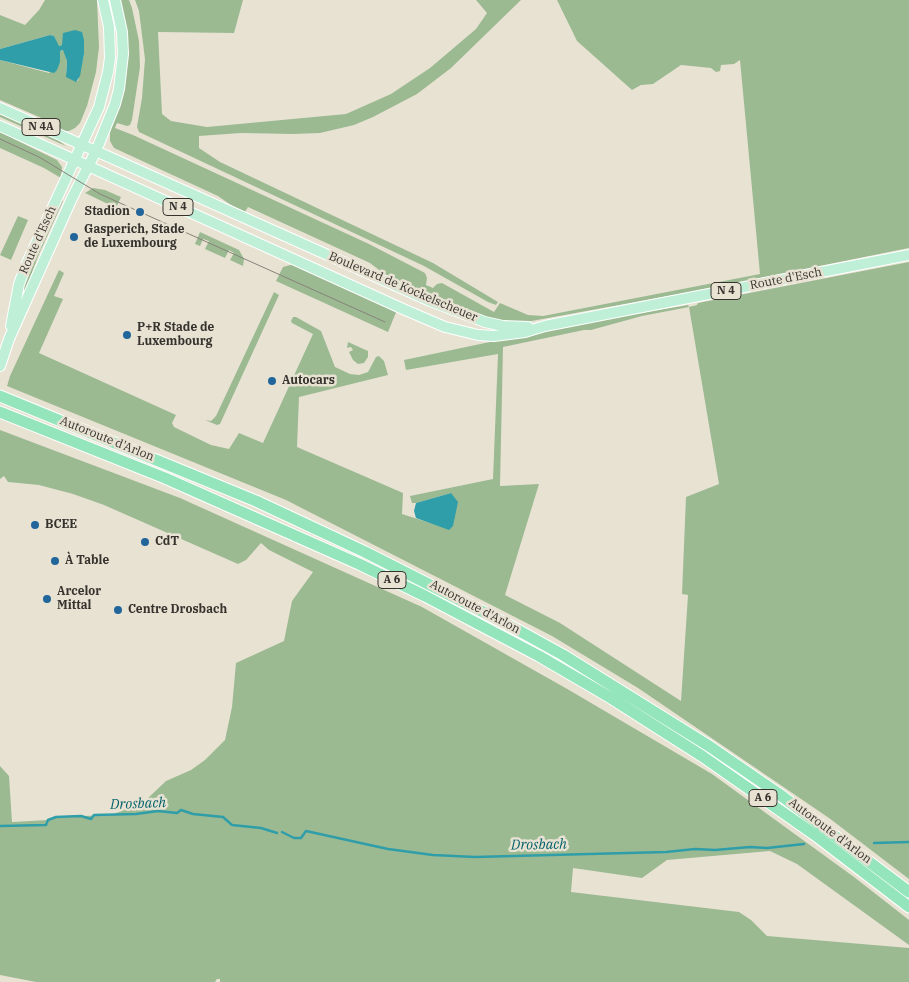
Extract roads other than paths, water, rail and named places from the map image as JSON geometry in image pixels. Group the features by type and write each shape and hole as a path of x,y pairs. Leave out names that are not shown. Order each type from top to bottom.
{"highway":[{"name":"Autoroute d'Arlon","path":"0,396 256,501 374,556 505,623 562,655 708,746 779,794 909,892"},
{"name":"Autoroute d'Arlon","path":"0,412 165,478 294,534 425,596 530,651 611,698 702,756 815,835 909,907"}],"main road":[{"name":"Route d'Esch","path":"9,339 19,284 27,263 99,107 108,72 109,27 103,0"},
{"name":"Route d'Esch","path":"0,366 9,339 72,198 96,152 115,104 122,68 122,32 115,0"},
{"name":"Boulevard de Kockelscheuer","path":"0,108 458,312 503,326 546,326"},
{"name":"Boulevard de Kockelscheuer","path":"0,126 445,327 478,336 494,336 525,332 546,326"},
{"name":"Route d'Esch","path":"546,326 909,255"}],"water":[{"path":"75,30 82,32 84,40 84,54 80,76 76,82 66,77 67,61 63,50 60,51 60,62 54,73 0,60 0,49 50,35 54,36 59,46 62,45 63,33"},
{"path":"451,493 458,502 453,526 449,530 416,518 414,511 416,503"}],"waterway":[{"name":"Drosbach","path":"0,826 46,825 48,820 56,817 81,816 91,819 94,815 136,814 158,811 177,813 181,810 193,814 223,817 232,825 261,828 277,833"},
{"name":"Drosbach","path":"282,832 294,838 301,838 306,831 388,849 433,855 475,857 666,852 695,849 767,848 804,844"},
{"name":"Drosbach","path":"874,843 909,842"}],"tram line":[{"path":"0,139 39,157 100,194 385,322"}],"place":[{"name":"Stadion","path":"140,212"},
{"name":"Gasperich, Stade de Luxembourg","path":"74,237"},
{"name":"P+R Stade de Luxembourg","path":"127,335"},
{"name":"Autocars","path":"272,381"},
{"name":"BCEE","path":"35,525"},
{"name":"CdT","path":"145,542"},
{"name":"À Table","path":"55,561"},
{"name":"Arcelor Mittal","path":"47,599"},
{"name":"Centre Drosbach","path":"118,610"}]}
